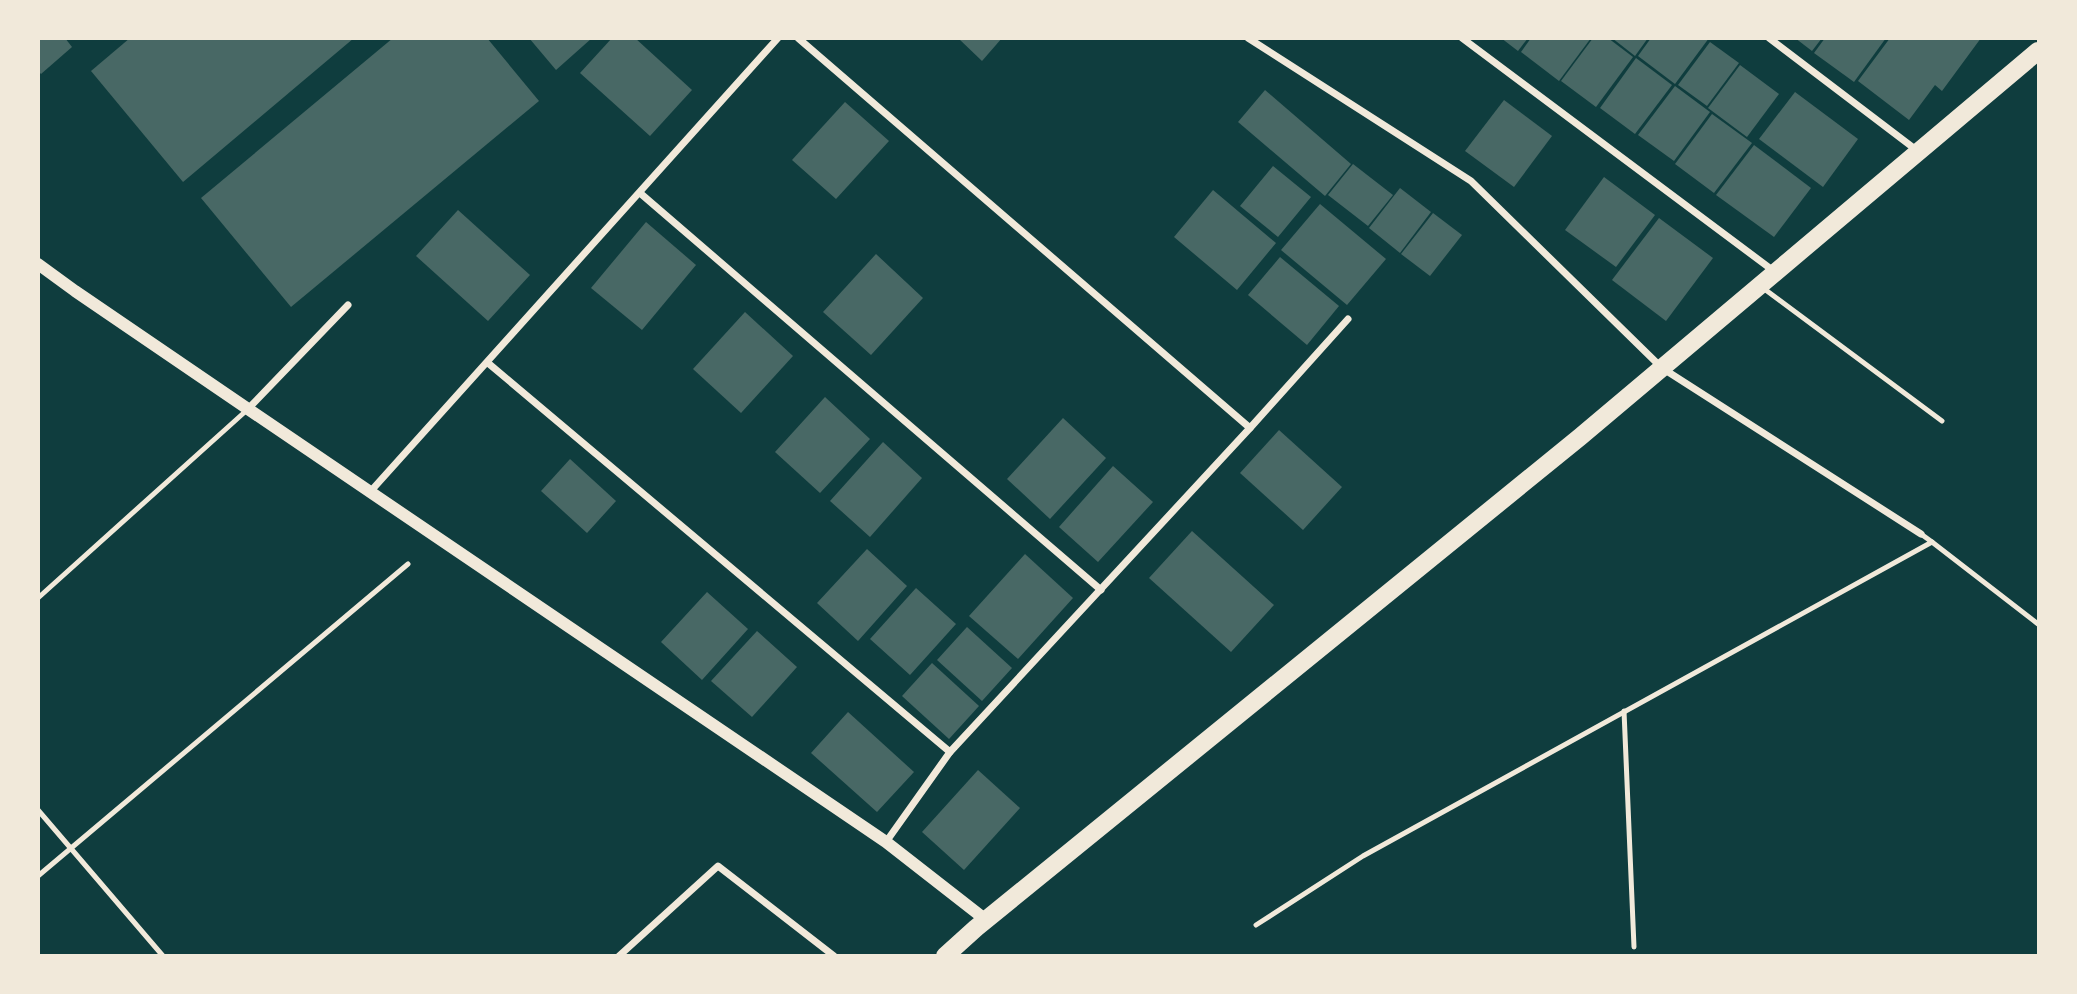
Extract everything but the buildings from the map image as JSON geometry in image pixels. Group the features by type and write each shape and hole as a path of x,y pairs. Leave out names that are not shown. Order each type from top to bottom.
{"main road":[{"path":"945,956 1569,446 2039,51"}],"street":[{"path":"370,492 778,38"},
{"path":"798,38 1250,428"},
{"path":"1248,38 1471,181 1662,368 1921,534"},
{"path":"1462,38 1776,273"},
{"path":"1769,38 1920,152"},
{"path":"640,193 1101,590"},
{"path":"38,264 886,842 986,920"},
{"path":"248,409 348,305"},
{"path":"886,842 950,752 1348,319"},
{"path":"488,363 950,752"},
{"path":"619,956 718,866 834,956"}],"lane":[{"path":"1760,286 1942,421"},
{"path":"38,598 248,409"},
{"path":"1921,534 2039,624"},
{"path":"1256,925 1363,856 1932,542"},
{"path":"38,876 408,564"},
{"path":"1624,711 1634,947"},
{"path":"38,810 163,956"}]}
